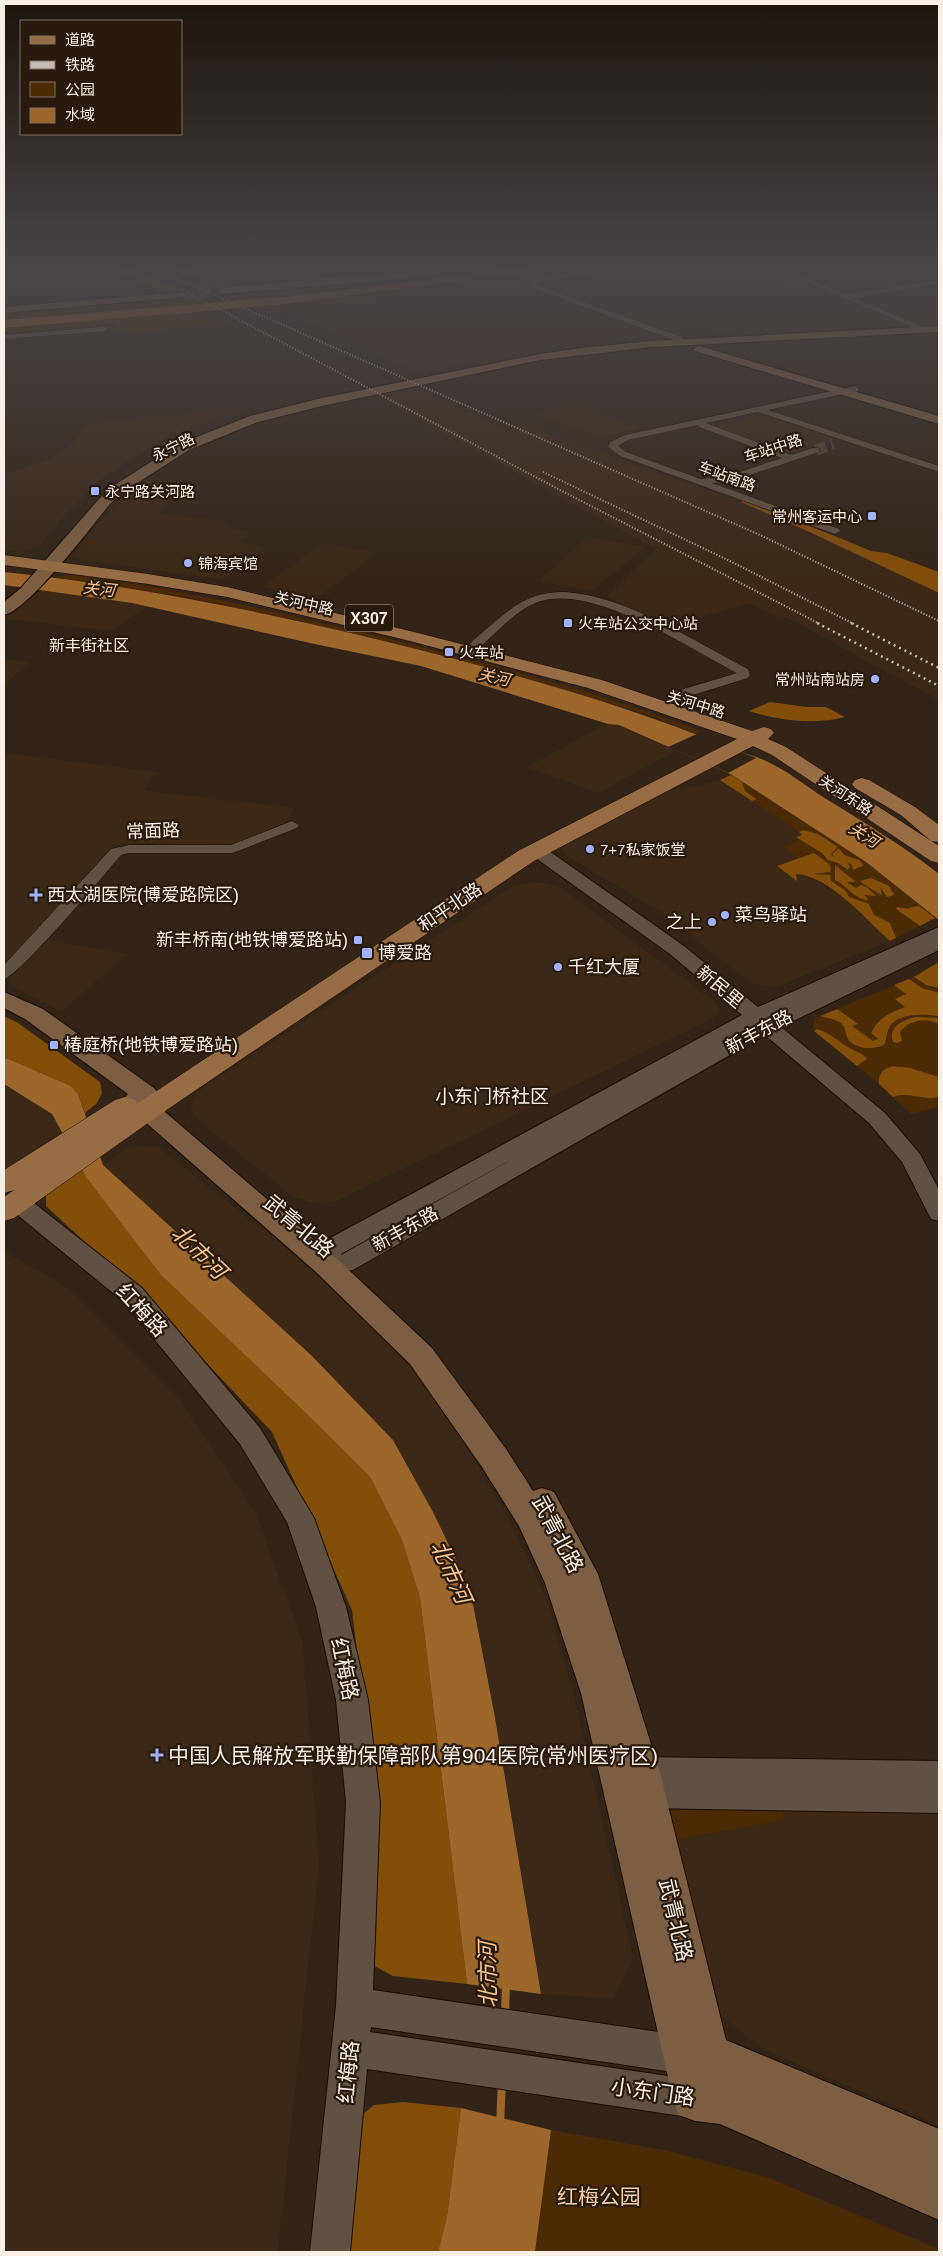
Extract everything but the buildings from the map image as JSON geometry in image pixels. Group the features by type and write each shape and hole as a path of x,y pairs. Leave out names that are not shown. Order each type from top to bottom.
{"main road":[{"name":"永宁路","path":"4,610 15,593 105,500 140,473 184,447 254,419 322,402 471,371"},
{"path":"785,371 939,415"},
{"path":"789,371 939,420"},
{"name":"关河中路","path":"4,554 44,565 149,573 261,593 476,644 604,676 672,697 744,734"},
{"name":"关河中路","path":"4,560 227,592 595,684 744,734"},
{"path":"679,768 744,734"},
{"name":"关河东路","path":"744,734 908,811 939,836"},
{"name":"关河东路","path":"744,734 779,751 939,856"},
{"name":"和平北路","path":"8,1198 96,1133 536,850 679,768"},
{"name":"和平北路","path":"146,1102 414,913 477,866 506,848 679,768"},
{"path":"4,999 34,1014 146,1102"},
{"name":"武青北路","path":"146,1102 333,1259 420,1356 494,1458 532,1518 562,1583 594,1674 636,1783 703,2079"},
{"name":"小东门路","path":"939,2152 727,2062 703,2079 939,2197"}],"street":[{"path":"616,444 854,392"},
{"path":"616,444 625,438 764,411 939,468"},
{"path":"702,425 790,458"},
{"path":"833,444 850,439"},
{"name":"车站南路","path":"709,482 628,452 616,444 613,448 623,454 835,531"},
{"name":"车站中路","path":"709,482 725,480 816,450"},
{"path":"922,462 939,456"},
{"path":"476,644 530,601 546,596 562,595 599,600 668,632 744,672 744,675 672,697"},
{"name":"常面路","path":"4,974 29,949 116,852 129,849 233,849 292,825"},
{"name":"新民里","path":"536,850 677,950 877,1118 912,1160 939,1213"},
{"name":"新丰东路","path":"333,1259 762,1021 937,937"},
{"name":"红梅路","path":"8,1198 133,1295 250,1436 300,1518 331,1607 352,1700 363,1802 354,2006 330,2252"},
{"path":"636,1783 939,1777"},
{"path":"636,1783 939,1797"},
{"name":"小东门路","path":"354,2006 543,2034 703,2079"},
{"name":"小东门路","path":"350,2048 544,2076 703,2079"}],"shaded area":[{"path":"416,388 506,430 526,426 741,502 939,593 939,700 785,617 778,619 750,603 666,628 607,596 656,549 375,395"},
{"path":"573,404 640,427 601,438 534,414"},
{"path":"251,407 161,440 100,480 60,521 39,547 22,552 4,550 4,473 52,458 72,444 88,423"},
{"path":"760,415 834,437 835,440 800,452 785,452 711,427"},
{"path":"148,481 185,483 158,514 226,521 230,529 251,532 239,542 268,547 222,580 82,560 75,557 75,553 93,529 112,510"},
{"path":"743,501 871,551 887,553 939,572 939,593 741,502"},
{"path":"587,537 646,547 591,591 539,581"},
{"path":"322,544 377,553 315,600 261,587"},
{"path":"42,590 148,606 111,631 5,619"},
{"path":"4,659 30,662 4,685"},
{"path":"770,702 807,707 826,707 845,717 821,721 797,721 749,711"},
{"path":"608,724 619,725 676,751 598,793 526,767"},
{"name":"西太湖医院(博爱路院区)","path":"4,753 158,772 143,790 295,808 285,824 232,845 121,843 112,846 24,944 4,963"},
{"path":"731,775 742,782 745,791 756,799 752,801 720,780"},
{"path":"720,780 803,835 797,837 801,840 799,858 777,867 797,880 796,874 805,875 839,894 890,941 775,987 752,984 658,910 563,854 562,847 667,792"},
{"path":"803,830 818,834 838,847 831,854 835,859 832,854 839,848 844,855 859,860 864,865 853,870 852,865 847,862 850,866 848,870 838,863 828,860 822,853 796,837 802,835 799,832"},
{"path":"814,853 829,864 831,868 830,872 813,874 830,875 831,881 846,891 849,897 869,904 874,915 890,923 896,938 890,941 847,900 822,882 796,874 797,881 777,866"},
{"path":"835,865 856,882 848,883 856,888 861,885 867,887 876,896 865,895 868,900 859,898 835,880"},
{"path":"871,878 889,886 894,895 887,897 880,887 882,895 860,881"},
{"path":"545,883 560,887 714,1001 719,1011 714,1018 337,1201 313,1203 295,1198 194,1117 190,1103 202,1088 513,886"},
{"path":"919,906 935,918 932,920 929,918 931,920 920,926 896,909 897,907 911,909 908,908"},
{"path":"48,940 129,954 61,1011 11,987 8,980"},
{"path":"939,962 939,988 926,985 914,977"},
{"path":"909,979 922,988 939,993 939,1016 912,1015 898,1019 889,1028 885,1044 881,1046 866,1048 851,1043 840,1022 820,1016 837,1009 858,1024 852,1026 873,1041 878,1039 871,1033 881,1019 905,1007 895,999 906,994 894,985"},
{"path":"4,1016 18,1023 100,1082 102,1093 97,1103 85,1113 78,1094 71,1086 4,1057"},
{"path":"916,1017 939,1018 939,1024 923,1020 913,1022 900,1032 902,1041 893,1042 892,1036 895,1028 902,1022"},
{"path":"817,1029 830,1035 867,1059 857,1066 814,1031"},
{"path":"893,1066 910,1068 939,1077 939,1097 927,1098 899,1095 893,1097 879,1084 879,1077 882,1072"},
{"path":"4,1084 52,1114 62,1131 4,1170"},
{"path":"129,1145 158,1147 285,1247 342,1296 433,1390 509,1519 548,1603 575,1700 633,1957 614,1999 541,1994 494,1712 470,1589 433,1512 393,1440 311,1355 103,1165"},
{"path":"82,1169 161,1275 370,1477 402,1540 420,1598 467,1984 393,1976 371,1964 375,1803 352,1610 272,1432 142,1295 46,1206 46,1193"},
{"name":"中国人民解放军联勤保障部队第904医院(常州医疗区)","path":"4,1251 66,1287 180,1401 256,1513 303,1644 319,1866 278,2252 4,2252"},
{"path":"781,1807 939,1809 939,2125 765,2050 714,2011 672,1840 784,1820"},
{"path":"403,2102 461,2108 447,2216 438,2252 336,2252 346,2143 357,2119 374,2105"}],"green space":[{"path":"70,575 190,594 389,639 546,680 624,704 701,731 697,734 640,712 532,680 295,620 180,596 54,577"},
{"path":"732,775 866,862 936,918 890,941 846,900 821,882 796,874 797,881 777,866 798,858 783,847 800,840 796,837 802,834 720,780"},
{"path":"939,962 939,1107 911,1114 884,1088 812,1029 815,1018 909,979"},
{"path":"781,1807 785,1820 672,1840 665,1809"},
{"name":"红梅公园","path":"551,2130 664,2150 767,2177 939,2249 939,2252 535,2252"}],"water":[{"name":"关河","path":"4,572 119,587 290,619 459,660 528,679 664,722 759,758 775,766 911,853 939,874 939,920 866,862 732,775 619,725 608,724 421,666 132,603 4,585"},
{"path":"4,1057 71,1086 78,1094 103,1165 311,1355 393,1440 433,1512 470,1589 494,1712 541,1994 467,1984 420,1598 402,1540 370,1477 161,1275 87,1178 52,1114 4,1084"},
{"path":"461,2108 551,2130 535,2252 438,2252 447,2216"}],"pier":[{"path":"697,734 756,758 728,773 668,747"}],"waterway":[{"name":"北市河","path":"505,2014 506,1982"},
{"name":"北市河","path":"500,2124 502,2082"}],"tunnel":[{"path":"816,450 833,444"}],"railway":[{"path":"337,371 560,490 820,624"},
{"path":"388,371 760,535 939,621"},
{"path":"543,472 730,561 854,624"},
{"path":"817,623 939,686"},
{"path":"851,623 939,668"}],"place":[{"name":"永宁路关河路","path":"95,491"},
{"name":"常州客运中心","path":"872,516"},
{"name":"锦海宾馆","path":"188,563"},
{"name":"火车站公交中心站","path":"568,623"},
{"name":"火车站","path":"449,652"},
{"name":"常州站南站房","path":"875,679"},
{"name":"7+7私家饭堂","path":"590,849"},
{"name":"西太湖医院(博爱路院区)","path":"36,895"},
{"name":"菜鸟驿站","path":"725,915"},
{"name":"之上","path":"712,922"},
{"name":"新丰桥南(地铁博爱路站)","path":"358,940"},
{"name":"博爱路","path":"367,953"},
{"name":"千红大厦","path":"558,967"},
{"name":"椿庭桥(地铁博爱路站)","path":"54,1045"},
{"name":"中国人民解放军联勤保障部队第904医院(常州医疗区)","path":"157,1755"}],"district":[{"name":"新丰街社区","path":"89,645"},
{"name":"小东门桥社区","path":"492,1096"}]}
